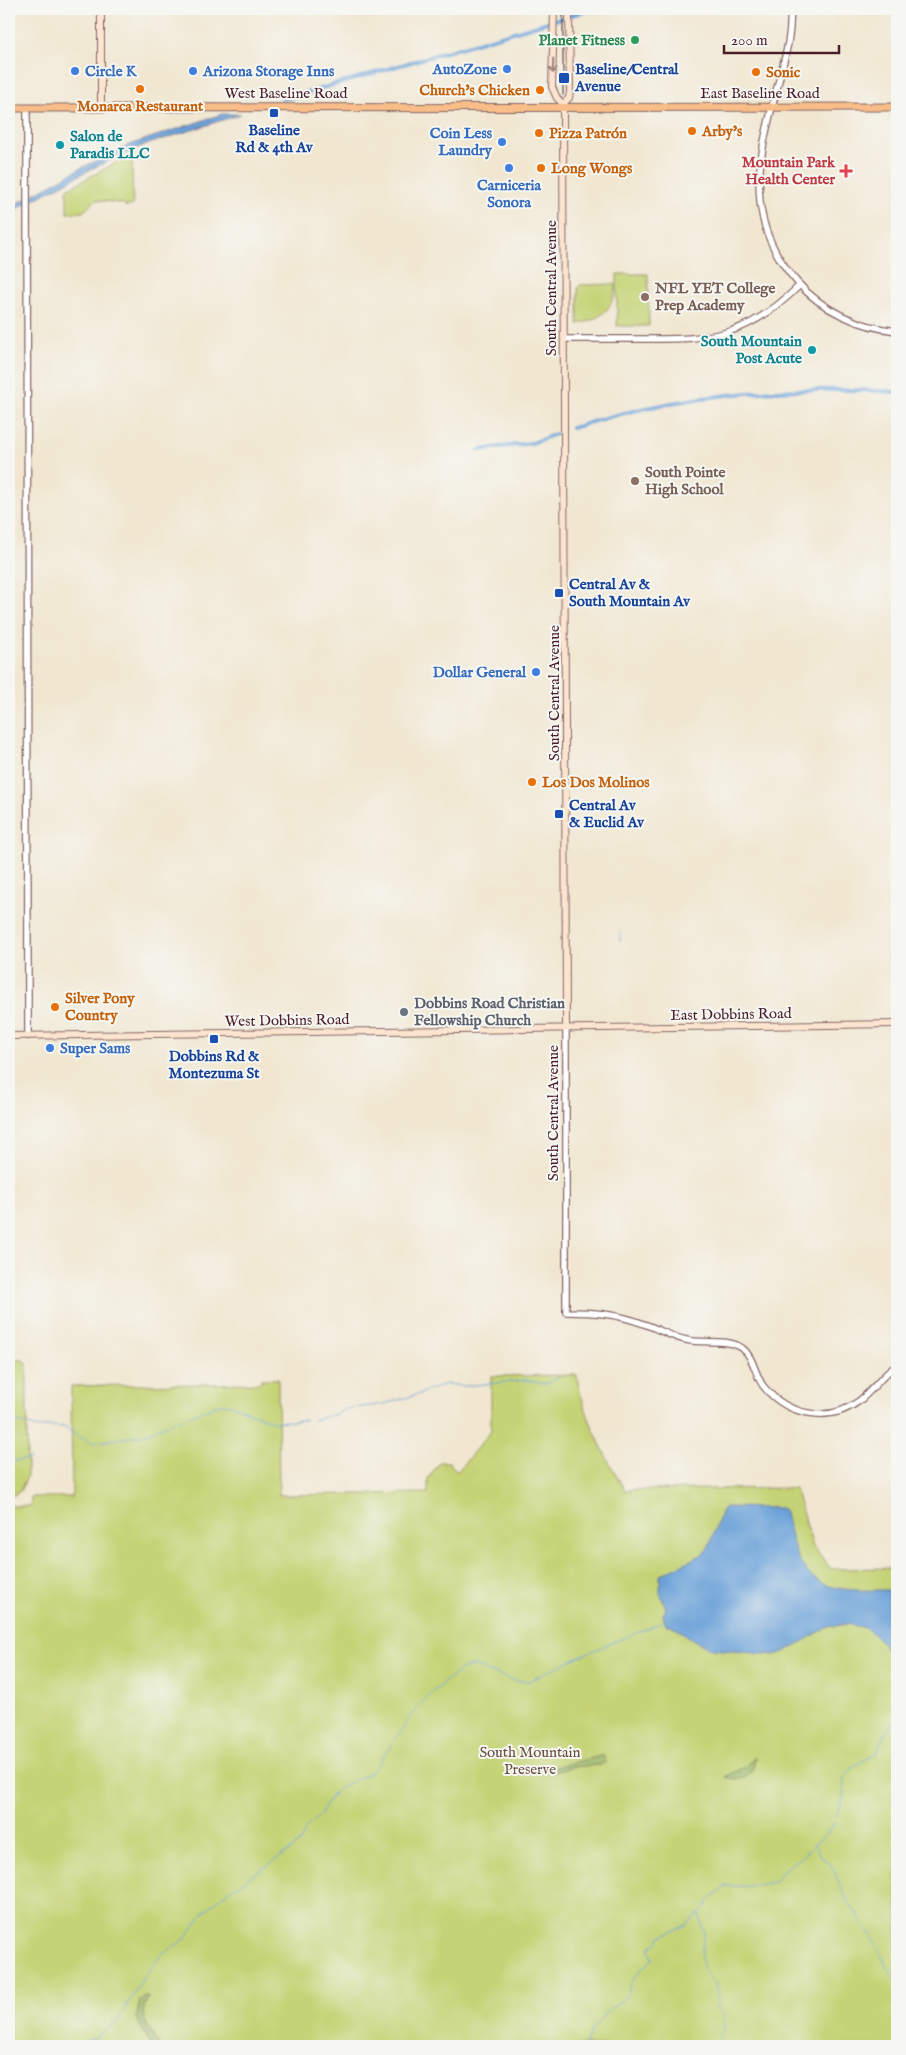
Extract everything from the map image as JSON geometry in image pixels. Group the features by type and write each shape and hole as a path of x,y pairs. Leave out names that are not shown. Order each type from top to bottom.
{"main road":[{"path":"101,9 101,108"},
{"name":"South Central Avenue","path":"566,1029 563,105 570,91 569,9"},
{"name":"South Central Avenue","path":"554,12 552,87 563,105"},
{"name":"West Baseline Road","path":"9,108 563,105"},
{"name":"East Baseline Road","path":"563,105 897,107"},
{"name":"East Dobbins Road","path":"566,1029 897,1024"},
{"name":"West Dobbins Road","path":"9,1036 566,1029"}],"street":[{"path":"790,9 788,45 760,161 760,201 764,222 773,245 787,269 800,285 821,303 841,316 864,325 897,331"},
{"path":"27,108 28,1036"},
{"path":"564,339 685,338 718,334 739,328 759,318 779,304 800,285"},
{"name":"South Central Avenue","path":"566,1029 566,1312 608,1313 687,1340 733,1343 744,1350 756,1375 771,1395 781,1404 804,1413 828,1414 853,1406 897,1365"}],"green space":[{"path":"132,154 133,205 126,207 124,204 96,200 83,212 67,213 67,189"},
{"path":"617,274 648,274 649,326 617,326"},
{"path":"616,284 613,300 605,312 593,319 578,324 578,287 580,285"},
{"path":"9,1360 23,1360 27,1364 27,1477 20,1491 9,1498"},
{"name":"South Mountain Preserve","path":"577,1375 589,1418 611,1466 625,1490 795,1488 813,1547 831,1569 897,1568 897,2046 9,2046 9,1506 31,1506 31,1497 72,1497 71,1386 261,1383 261,1379 278,1379 279,1495 428,1493 428,1478 440,1462 449,1462 457,1472 491,1431 491,1376"},
{"path":"604,1755 606,1762 601,1765 572,1767 555,1772 554,1767"},
{"path":"755,1757 752,1770 746,1777 737,1779 725,1777 744,1767"},
{"path":"146,1995 148,1998 144,2017 159,2046 152,2046 136,2019 140,2000"}],"water":[{"path":"222,114 241,114 139,147 93,168 9,213 9,208 79,169 132,144"},
{"path":"725,1507 781,1508 784,1510 794,1546 802,1565 810,1575 820,1582 832,1587 845,1589 897,1590 897,1670 883,1643 866,1628 847,1624 828,1627 784,1652 774,1655 713,1649 697,1642 671,1625 666,1625 663,1615 666,1608 660,1593 660,1575 703,1554 708,1548 722,1510"}],"waterway":[{"path":"282,100 592,9"},
{"path":"572,428 611,416 651,407 733,395 815,390 897,392"},
{"path":"479,450 532,443 556,434"},
{"path":"620,932 620,941"},
{"path":"313,1420 333,1415 346,1409 384,1404 446,1384 465,1386 527,1380 545,1384 558,1377"},
{"path":"9,1419 37,1428 50,1426 66,1427 74,1434 93,1443 147,1434 160,1427 220,1404 232,1405 275,1422 305,1420"},
{"path":"9,1462 30,1459"},
{"path":"72,2046 93,2039 116,2023 144,1977 163,1953 183,1941 207,1909 230,1890 291,1850 301,1841 306,1828 320,1815 329,1799 341,1787 373,1771 420,1704 447,1680 466,1667 474,1666 516,1681 529,1681 573,1659 665,1621"},
{"path":"585,2046 592,2030 609,2010 627,1996 631,1982 644,1966 653,1959 649,1948 657,1943 661,1936 686,1925 725,1886 748,1886 774,1882 783,1870 801,1857 832,1828 843,1797 844,1778 854,1766 876,1754 895,1718 897,1694"},
{"path":"815,1846 821,1857 831,1865 845,1896 874,1940 885,1963 897,1981 897,1995"},
{"path":"699,1914 704,1933 701,1957 704,1971 715,1983 718,1995 717,2009 724,2015 724,2029 716,2046"}],"tram line":[{"path":"563,9 563,95"}],"place":[{"name":"Planet Fitness","path":"635,40"},
{"name":"AutoZone","path":"507,69"},
{"name":"Circle K","path":"75,71"},
{"name":"Arizona Storage Inns","path":"193,71"},
{"name":"Sonic","path":"756,72"},
{"name":"Baseline/Central Avenue","path":"564,78"},
{"name":"Monarca Restaurant","path":"140,89"},
{"name":"Church's Chicken","path":"540,90"},
{"name":"Baseline Rd & 4th Av","path":"274,113"},
{"name":"Arby's","path":"692,131"},
{"name":"Pizza Patrón","path":"539,133"},
{"name":"Coin Less Laundry","path":"502,142"},
{"name":"Salon de Paradis LLC","path":"60,145"},
{"name":"Carniceria Sonora","path":"509,168"},
{"name":"Long Wongs","path":"541,168"},
{"name":"Mountain Park Health Center","path":"846,171"},
{"name":"NFL YET College Prep Academy","path":"645,297"},
{"name":"South Mountain Post Acute","path":"812,350"},
{"name":"South Pointe High School","path":"635,481"},
{"name":"Central Av & South Mountain Av","path":"559,593"},
{"name":"Dollar General","path":"536,672"},
{"name":"Los Dos Molinos","path":"532,782"},
{"name":"Central Av & Euclid Av","path":"559,814"},
{"name":"Silver Pony Country","path":"55,1007"},
{"name":"Dobbins Road Christian Fellowship Church","path":"404,1012"},
{"name":"Dobbins Rd & Montezuma St","path":"214,1039"},
{"name":"Super Sams","path":"50,1048"}]}
